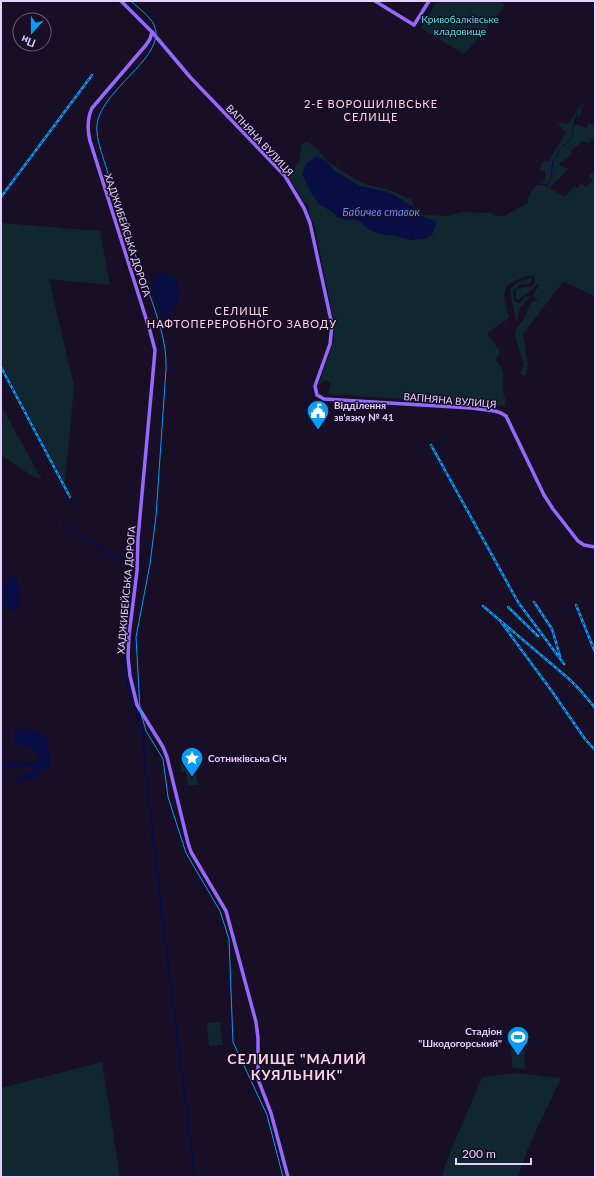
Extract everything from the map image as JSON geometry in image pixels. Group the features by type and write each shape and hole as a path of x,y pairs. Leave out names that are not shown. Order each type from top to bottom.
{"street":[{"name":"ВАПНЯНА ВУЛИЦЯ","path":"121,1 152,32 190,77 285,176 307,215 315,244 332,325 330,344 316,380 315,390 317,395 324,399 471,408 501,412 506,416 544,495 553,509 578,540 584,545 595,547"},
{"path":"375,1 414,25 429,1"},
{"name":"ХАДЖИБЕЙСЬКА ДОРОГА","path":"152,32 146,46 92,108 88,116 87,125 90,141 150,330 154,350 154,374 138,538 137,571 129,635 130,676 140,710 167,758 183,827 191,852 222,904 230,924 256,1022 258,1038 258,1079 272,1113 288,1177"}],"green space":[{"name":"Кривобалківське кладовище","path":"437,1 498,1 505,5 464,54 421,28"},
{"path":"581,104 584,104 579,117 577,116 574,121 575,124 587,128 588,123 595,125 595,140 591,139 590,143 581,141 579,145 571,150 572,153 568,158 558,164 568,169 550,188 546,184 540,183 540,181 544,182 546,173 540,169 544,160 547,162 550,159 566,132 558,125 561,122 567,124 577,110 576,109"},
{"path":"307,142 317,148 327,161 362,183 389,190 411,199 413,205 423,215 449,216 461,212 490,213 496,216 504,216 528,203 528,199 534,187 544,185 565,197 574,186 578,188 581,183 586,187 593,181 589,176 595,170 595,296 563,282 523,334 528,367 526,375 524,376 520,374 524,364 515,336 516,329 523,320 531,303 538,299 534,298 533,295 539,285 537,284 531,291 518,300 516,298 516,290 518,288 533,286 535,281 534,277 524,277 507,286 504,296 509,318 487,333 500,352 496,360 503,372 505,406 328,394 331,384 330,382 325,381 321,383 320,387 319,384 334,341 334,322 315,227 309,212 309,205 308,203 305,203 289,177 300,160 301,145"},
{"path":"1,223 100,231 110,285 49,279 74,386 65,483 1,363"},
{"path":"529,278 532,279 529,284 519,285 513,291 514,301 518,303 520,303 525,297 530,297 521,307 518,313 518,320 516,321 510,290 515,284"},
{"path":"1,405 41,478 34,477 1,455"},
{"name":"Сотниківська Січ","path":"181,764 194,765 198,785 188,785 186,772 181,772"},
{"path":"220,1022 223,1045 209,1046 207,1023"},
{"name":"Стадіон \"Шкодогорський\"","path":"511,1046 524,1047 525,1069 512,1068"},
{"path":"102,1062 120,1177 1,1177 1,1088"},
{"path":"514,1073 561,1078 528,1148 518,1177 442,1177 445,1165 482,1077"}],"water":[{"name":"Бабичев ставок","path":"316,156 325,160 336,172 360,186 384,191 394,195 412,206 422,216 435,221 436,224 432,235 424,239 411,240 371,231 359,221 337,217 333,212 320,205 311,193 302,174 306,164"},
{"path":"161,272 163,275 170,274 175,279 179,290 179,296 175,307 167,318 161,315 152,287 154,279"},
{"path":"7,577 16,577 19,584 20,607 13,611 6,605 3,596"},
{"path":"22,728 47,736 51,766 48,771 43,768 38,777 16,783 15,781 26,773 34,770 30,766 7,769 4,766 5,763 33,762 37,761 38,759 34,749 16,742 13,735 17,730"}],"waterway":[{"path":"112,1 116,4"},
{"path":"584,102 595,94"},
{"path":"547,185 551,179 553,161 557,157 559,150 571,139 578,109 582,104"},
{"path":"64,525 133,568 130,609 125,642 125,663 129,690 143,732 145,766 164,930 195,1177"}],"tram line":[{"path":"131,1 147,15 152,22 156,37 151,50 106,103 99,118 97,132 98,141 116,200 158,319 166,359 156,516 150,564 136,637 140,710 146,731 163,759 168,797 186,853 220,911 229,939 233,1042 267,1115 283,1177"}],"railway":[{"path":"1,197 92,75"},
{"path":"1,367 70,497"},
{"path":"431,445 518,602 564,664"},
{"path":"534,602 552,629 560,656"},
{"path":"576,605 595,652"},
{"path":"483,606 568,678 595,708"},
{"path":"508,607 538,636"},
{"path":"501,622 585,739 595,750"}],"place":[{"name":"Відділення зв'язку № 41","path":"318,430"},
{"name":"Сотниківська Січ","path":"192,778"},
{"name":"Стадіон \"Шкодогорський\"","path":"518,1056"}],"district":[{"name":"2-Е ВОРОШИЛІВСЬКЕ СЕЛИЩЕ","path":"371,110"},
{"name":"СЕЛИЩЕ НАФТОПЕРЕРОБНОГО ЗАВОДУ","path":"242,317"},
{"name":"СЕЛИЩЕ \"МАЛИЙ КУЯЛЬНИК\"","path":"297,1068"}]}
